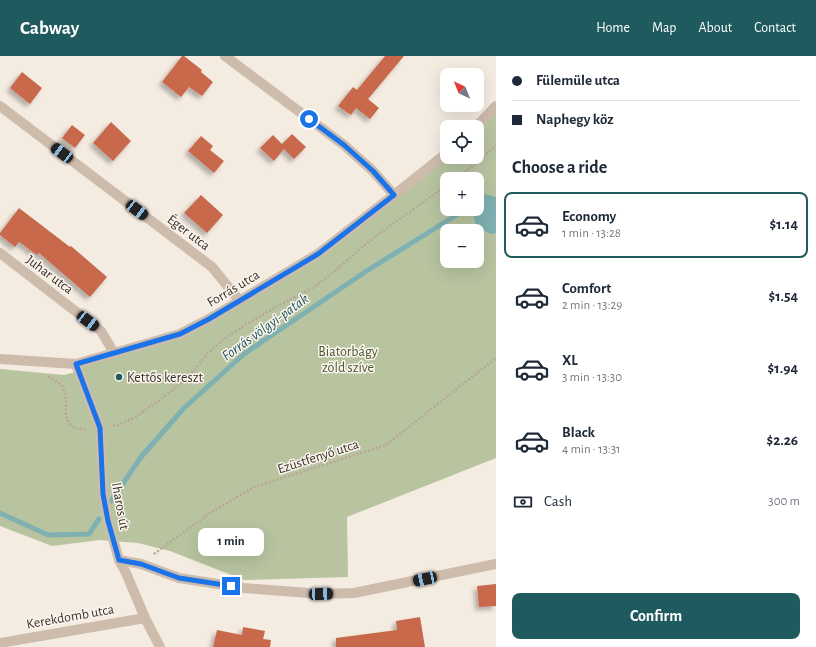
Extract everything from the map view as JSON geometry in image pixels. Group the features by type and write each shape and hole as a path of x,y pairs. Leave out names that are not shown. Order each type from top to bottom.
{"street":[{"path":"225,56 344,145 373,171 394,195"},
{"name":"Éger utca","path":"0,106 212,267 239,300"},
{"path":"483,120 496,106"},
{"name":"Forrás utca","path":"0,359 76,364 180,334 209,319 318,254 440,159"},
{"name":"Juhar utca","path":"0,253 101,330 114,353"},
{"name":"Iharos út","path":"76,364 100,428 103,494 108,521 119,560 145,618 160,647"},
{"path":"119,560 141,564 179,578 244,588 321,594 354,593 496,564"},
{"name":"Kerekdomb utca","path":"0,643 145,618"}],"path":[{"path":"465,172 496,146"},
{"path":"44,376 50,377 59,382 66,397 65,414 67,421 74,428 88,430 118,425 137,416 180,384 208,353 223,340 279,305 314,287 372,239 440,190"},
{"name":"Ezüstfenyő utca","path":"141,564 210,513 254,487 386,445 496,358"}],"green space":[{"name":"Biatorbágy zöld szíve","path":"496,106 496,458 347,517 348,577 244,580 170,551 138,543 100,540 52,546 0,526 0,369 64,375 79,371 76,364 180,334 318,254 440,162 440,164 484,164 483,120"}],"water":[{"path":"484,194 496,197 496,233 492,234 484,231 484,224 475,224 473,216 484,216"}],"building":[{"path":"182,56 202,70 201,72 213,82 202,96 189,87 181,97 162,82"},
{"path":"385,56 404,56 368,99 379,108 370,119 356,108 351,115 338,106 353,87 357,90"},
{"path":"22,72 42,88 30,104 10,88"},
{"path":"111,122 131,141 113,161 93,143"},
{"path":"72,125 85,135 75,148 62,138"},
{"path":"292,134 306,147 294,159 284,149 274,161 260,148 273,135 282,144"},
{"path":"201,136 213,146 210,150 224,161 214,173 188,151"},
{"path":"201,195 223,215 207,233 184,213"},
{"path":"19,208 70,247 71,246 107,277 90,297 39,253 37,255 19,242 15,247 0,235"},
{"path":"496,584 496,606 479,607 477,586"},
{"path":"420,617 425,647 336,647 336,638 397,630 396,621"},
{"path":"243,627 265,631 263,639 271,640 270,647 213,647 217,630 242,635"}],"waterway":[{"name":"Forrás völgyi-patak","path":"111,501 141,457 184,408 244,354 365,272 455,216"},
{"path":"0,513 48,535 89,534 99,519"}],"place":[{"name":"Kettős kereszt","path":"119,377"}],"route":[{"path":"231,586 179,578 141,564 119,560 108,521 103,494 100,428 76,364 180,334 209,319 318,254 394,195 373,171 344,145 309,119"}]}
